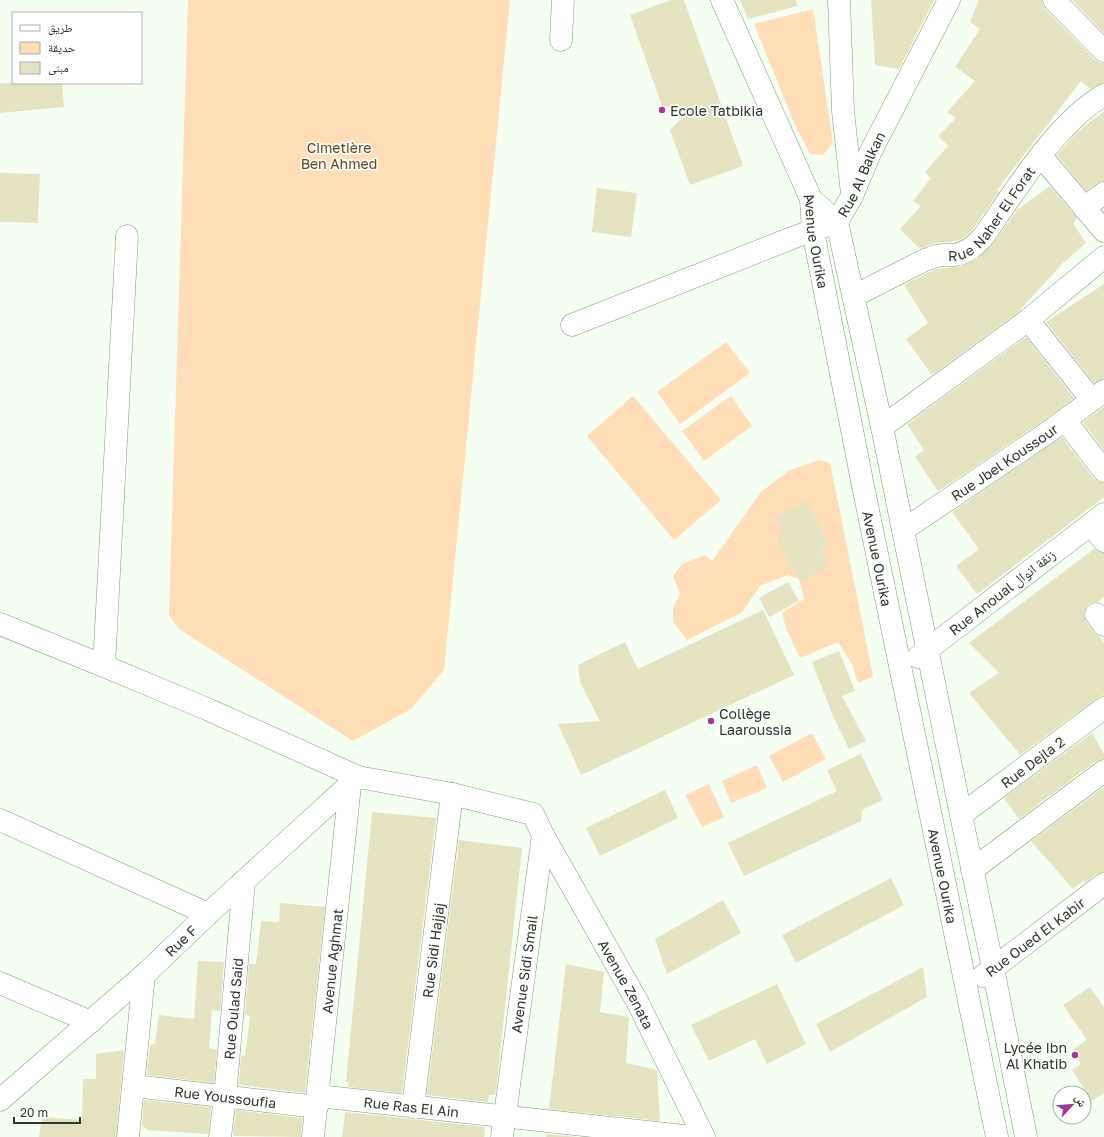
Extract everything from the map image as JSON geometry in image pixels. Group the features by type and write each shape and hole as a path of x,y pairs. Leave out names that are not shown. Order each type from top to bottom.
{"street":[{"path":"560,40 563,0"},
{"path":"722,0 811,199"},
{"path":"839,0 843,111 852,196"},
{"name":"Rue Al Balkan","path":"572,325 837,222 852,196 870,153 949,0"},
{"path":"1054,0 1104,51"},
{"name":"Rue Naher El Forat","path":"854,296 925,260 933,257 966,252 975,246 1041,156 1070,121 1093,101 1104,95"},
{"path":"1041,156 1104,231"},
{"path":"1084,208 1104,193"},
{"name":"Avenue Ourika","path":"811,199 837,222 854,296 972,870 994,968 1026,1137"},
{"name":"Avenue Ourika","path":"811,199 813,231 901,673 997,1137"},
{"path":"104,666 127,236"},
{"path":"882,427 1028,320 1104,257"},
{"path":"1028,320 1098,396"},
{"name":"Rue Jbel Koussour","path":"903,530 1098,396"},
{"path":"1065,420 1104,471"},
{"path":"1097,519 1104,541"},
{"name":"Rue Anoual زنقة انوال","path":"901,673 927,649 1097,519"},
{"path":"0,624 207,709 354,781 452,794 533,814 543,835"},
{"name":"Rue Dejla 2","path":"961,815 1104,708"},
{"path":"972,870 1104,770"},
{"name":"Rue F","path":"0,1100 144,975 208,914 354,781"},
{"name":"Avenue Aghmat","path":"313,1137 354,781"},
{"name":"Rue Sidi Hajjaj","path":"413,1106 452,794"},
{"path":"0,820 208,914"},
{"name":"Avenue Sidi Smail","path":"503,1127 543,835"},
{"name":"Avenue Zenata","path":"543,835 637,1001 704,1137"},
{"name":"Rue Oulad Said","path":"220,1137 225,1097 244,881"},
{"name":"Rue Oued El Kabir","path":"966,990 1104,884"},
{"path":"128,1137 144,975"},
{"path":"0,983 91,1022"},
{"name":"Rue Youssoufia","path":"134,1086 225,1097 317,1102"},
{"name":"Rue Ras El Ain","path":"317,1102 413,1106 503,1127 693,1137"}],"green space":[{"name":"Cimetière Ben Ahmed","path":"188,0 510,0 444,670 411,709 353,741 179,629 169,615"},
{"path":"813,9 833,143 823,155 810,154 795,125 754,24"},
{"path":"726,342 750,373 680,424 657,392"},
{"path":"633,396 721,500 674,540 587,436"},
{"path":"731,396 752,426 704,461 682,431"},
{"path":"819,460 830,463 873,676 858,683 852,664 838,642 800,658 786,628 782,613 804,599 799,579 787,575 760,586 742,612 687,640 673,622 673,608 680,594 673,576 682,564 705,555 712,561 761,492 788,471"},
{"path":"812,733 826,759 783,782 769,756"},
{"path":"757,765 767,788 731,803 722,781"},
{"path":"709,784 724,817 702,827 685,795"}],"building":[{"path":"671,0 684,0 743,166 690,185 670,130 689,111 662,106 630,15"},
{"path":"740,0 796,0 797,6 748,19"},
{"path":"871,0 934,0 899,69 875,65"},
{"path":"979,0 1042,0 1045,9 1095,60 1100,63 1104,63 1104,83 1090,89 1081,81 997,190 999,192 968,234 958,241 936,243 920,249 900,229 921,206 913,201 931,178 925,172 948,146 938,136 956,118 947,112 975,81 955,67 980,29 970,22"},
{"path":"1072,0 1104,0 1104,33"},
{"path":"0,83 62,84 64,107 0,113"},
{"path":"1104,111 1104,181 1097,183 1086,191 1057,155 1077,132"},
{"path":"0,173 40,174 38,223 0,222"},
{"path":"1050,186 1077,218 1073,223 1086,243 1063,263 1018,312 932,375 906,339 928,323 904,285 936,269 961,266 977,259 992,245 1017,210"},
{"path":"597,188 637,193 631,237 592,232"},
{"path":"1104,284 1104,379 1094,383 1046,322"},
{"path":"1026,337 1074,398 1040,423 938,491 915,457 924,450 907,424"},
{"path":"1104,407 1104,450 1083,422"},
{"path":"1062,437 1094,479 1104,483 1104,497 977,594 956,566 979,549 952,512"},
{"path":"806,500 829,545 820,550 828,567 801,581 777,541 782,531 775,517"},
{"path":"1094,549 1104,553 1104,597 1098,602 1088,604 1084,615 1086,621 1094,632 1104,642 1104,695 1097,698 1020,755 969,693 999,673 969,643"},
{"path":"788,582 799,601 769,617 759,598"},
{"path":"763,610 794,675 581,775 558,724 600,721 580,682 578,665 625,642 638,669"},
{"path":"839,651 855,691 842,696 866,741 849,749 833,716 812,662"},
{"path":"1092,733 1104,754 1104,759 1096,761 1019,819 1004,798"},
{"path":"861,754 883,800 862,810 861,821 744,876 728,843 837,791 827,770"},
{"path":"1104,787 1104,872 1096,874 1085,883 1084,880 1073,889 1031,841"},
{"path":"665,790 678,818 600,856 586,828"},
{"path":"372,812 436,818 402,1093 348,1087 349,1082 346,1082"},
{"path":"459,840 522,848 497,1082 495,1095 489,1095 488,1102 427,1095"},
{"path":"891,878 904,905 796,963 782,935"},
{"path":"723,900 741,933 667,974 655,939"},
{"path":"280,903 325,907 305,1093 239,1085 241,1055 245,1056 250,1016 245,1015 249,964 256,964 261,921 279,922"},
{"path":"198,961 224,962 220,1011 212,1010 209,1048 217,1050 214,1083 147,1075 150,1045 155,1044 159,1015 194,1019"},
{"path":"566,964 604,972 600,1012 629,1017 626,1063 657,1070 660,1121 549,1109"},
{"path":"923,967 927,997 830,1052 816,1024"},
{"path":"777,984 806,1044 767,1064 755,1039 709,1061 691,1025"},
{"path":"1090,987 1104,1007 1104,1093 1092,1101 1092,1085 1082,1085 1072,1070 1081,1064 1072,1050 1087,1040 1063,1005"},
{"path":"124,1050 116,1137 39,1137 42,1117 82,1120 83,1079 96,1079 96,1054"},
{"path":"144,1100 211,1107 208,1134 147,1130 142,1125"},
{"path":"236,1110 302,1118 301,1137 233,1136"},
{"path":"345,1112 485,1127 484,1137 342,1137"},
{"path":"546,1134 578,1137 546,1137"}],"place":[{"name":"Ecole Tatbikia","path":"662,110"},
{"name":"Collège Laaroussia","path":"711,721"},
{"name":"Lycée Ibn Al Khatib","path":"1075,1055"}]}
